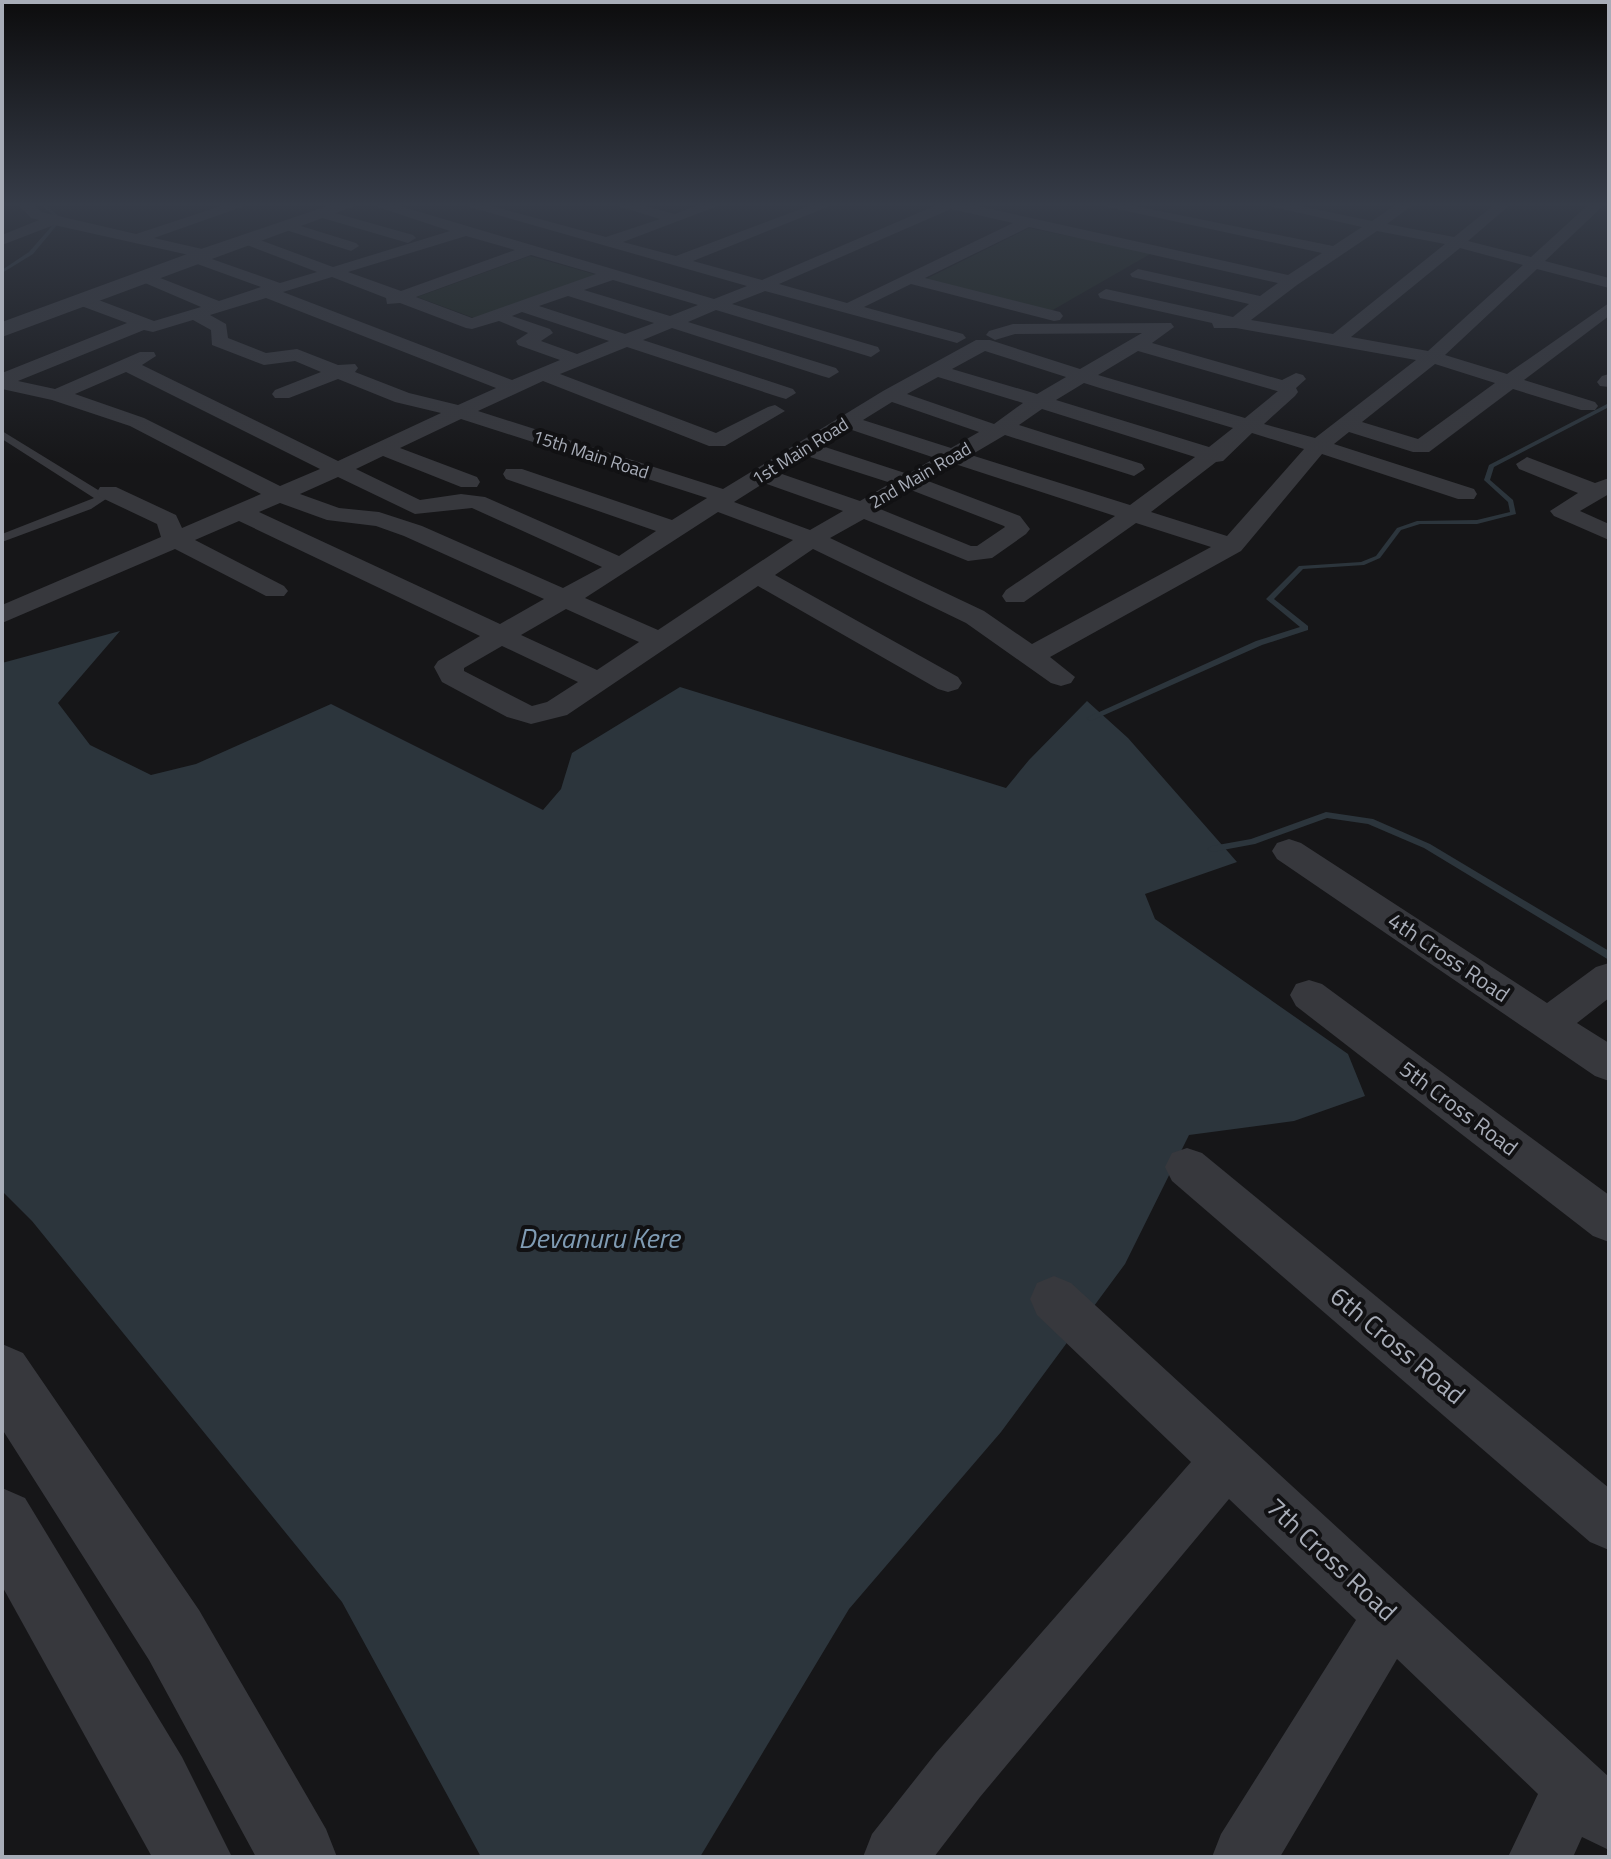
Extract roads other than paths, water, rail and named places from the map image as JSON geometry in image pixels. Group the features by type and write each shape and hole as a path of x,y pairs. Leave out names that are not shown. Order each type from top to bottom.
{"street":[{"path":"2,330 107,291"},
{"path":"178,291 215,306"},
{"path":"82,300 153,327 265,291"},
{"path":"275,291 342,323 512,387"},
{"path":"387,291 472,324 565,291"},
{"path":"342,323 415,291"},
{"path":"569,291 829,372"},
{"path":"667,291 871,351"},
{"path":"2,615 383,449 512,387 749,291"},
{"path":"784,291 967,343 989,340 1013,329 1061,319"},
{"path":"847,309 885,291"},
{"path":"954,291 1061,319 1165,327 1236,323 1278,291"},
{"path":"1111,291 1101,297 1432,357 1588,406"},
{"path":"1212,291 1262,302"},
{"path":"1337,340 1397,291"},
{"path":"1031,656 1232,546 1318,446 1432,357 1505,291"},
{"path":"521,306 625,341 783,409"},
{"path":"1346,424 1421,447 1609,308"},
{"path":"193,313 220,328"},
{"path":"495,316 544,333 525,341 577,360"},
{"path":"2,382 142,324"},
{"name":"2nd Main Road","path":"498,637 448,667 452,676 517,711 531,715 557,709 812,539 1165,327"},
{"path":"195,337 220,328"},
{"name":"15th Main Road","path":"220,328 219,341 264,359 297,355 402,398 457,411 721,500 812,539 975,617 1061,677"},
{"path":"543,374 717,441 783,409 829,372 918,328"},
{"path":"989,340 1082,376 1251,425 1466,494"},
{"name":"1st Main Road","path":"498,637 621,566 674,529 890,395 989,340"},
{"path":"1015,596 1215,456 1288,392 1290,383 1237,373 1136,344"},
{"path":"57,395 168,347"},
{"path":"282,394 406,347"},
{"path":"599,351 783,409 950,456 1232,546"},
{"path":"1103,363 1211,388 1237,373"},
{"path":"127,365 415,507 427,508 462,500 477,502 621,566"},
{"path":"937,370 1215,456"},
{"path":"2,382 57,395 137,422 278,494 335,515 379,519 405,527 565,598 668,634"},
{"path":"890,395 1134,469"},
{"path":"762,475 861,509 974,555 983,553 1018,529 1012,521 908,481 805,448"},
{"path":"383,449 469,482"},
{"path":"1527,464 1603,488"},
{"path":"514,474 674,529"},
{"path":"1603,488 1562,511 1609,533"},
{"path":"108,492 168,520 174,539 275,591"},
{"path":"237,511 498,637 598,681"},
{"path":"757,575 948,683"},
{"name":"4th Cross Road","path":"1289,851 1609,1064"},
{"path":"1548,1024 1606,978"},
{"name":"5th Cross Road","path":"1309,995 1609,1221"},
{"name":"6th Cross Road","path":"1187,1167 1609,1523"},
{"name":"7th Cross Road","path":"1054,1299 1592,1803"},
{"path":"2,1374 174,1635 298,1857"},
{"path":"895,1857 958,1775 1227,1461"},
{"path":"2,1521 155,1784 193,1857"},
{"path":"1244,1857 1391,1615"},
{"path":"1540,1857 1592,1803"}],"lane":[{"path":"2,434 99,495 100,499 87,507 2,538"}],"water":[{"name":"Devanuru Kere","path":"120,631 58,703 90,745 151,775 196,764 331,704 543,810 561,789 572,753 680,687 1006,788 1087,701 1128,738 1237,862 1145,894 1155,919 1348,1054 1365,1096 1294,1121 1189,1135 1125,1264 1001,1432 849,1609 700,1857 481,1857 342,1602 32,1221 2,1191 2,663"}],"waterway":[{"path":"1090,718 1259,643 1305,628 1270,599 1301,567 1362,564 1378,557 1399,529 1419,522 1477,522 1514,513 1511,501 1487,480 1491,466 1609,405"},
{"path":"1212,849 1252,842 1326,815 1370,821 1427,846 1609,956"}]}
